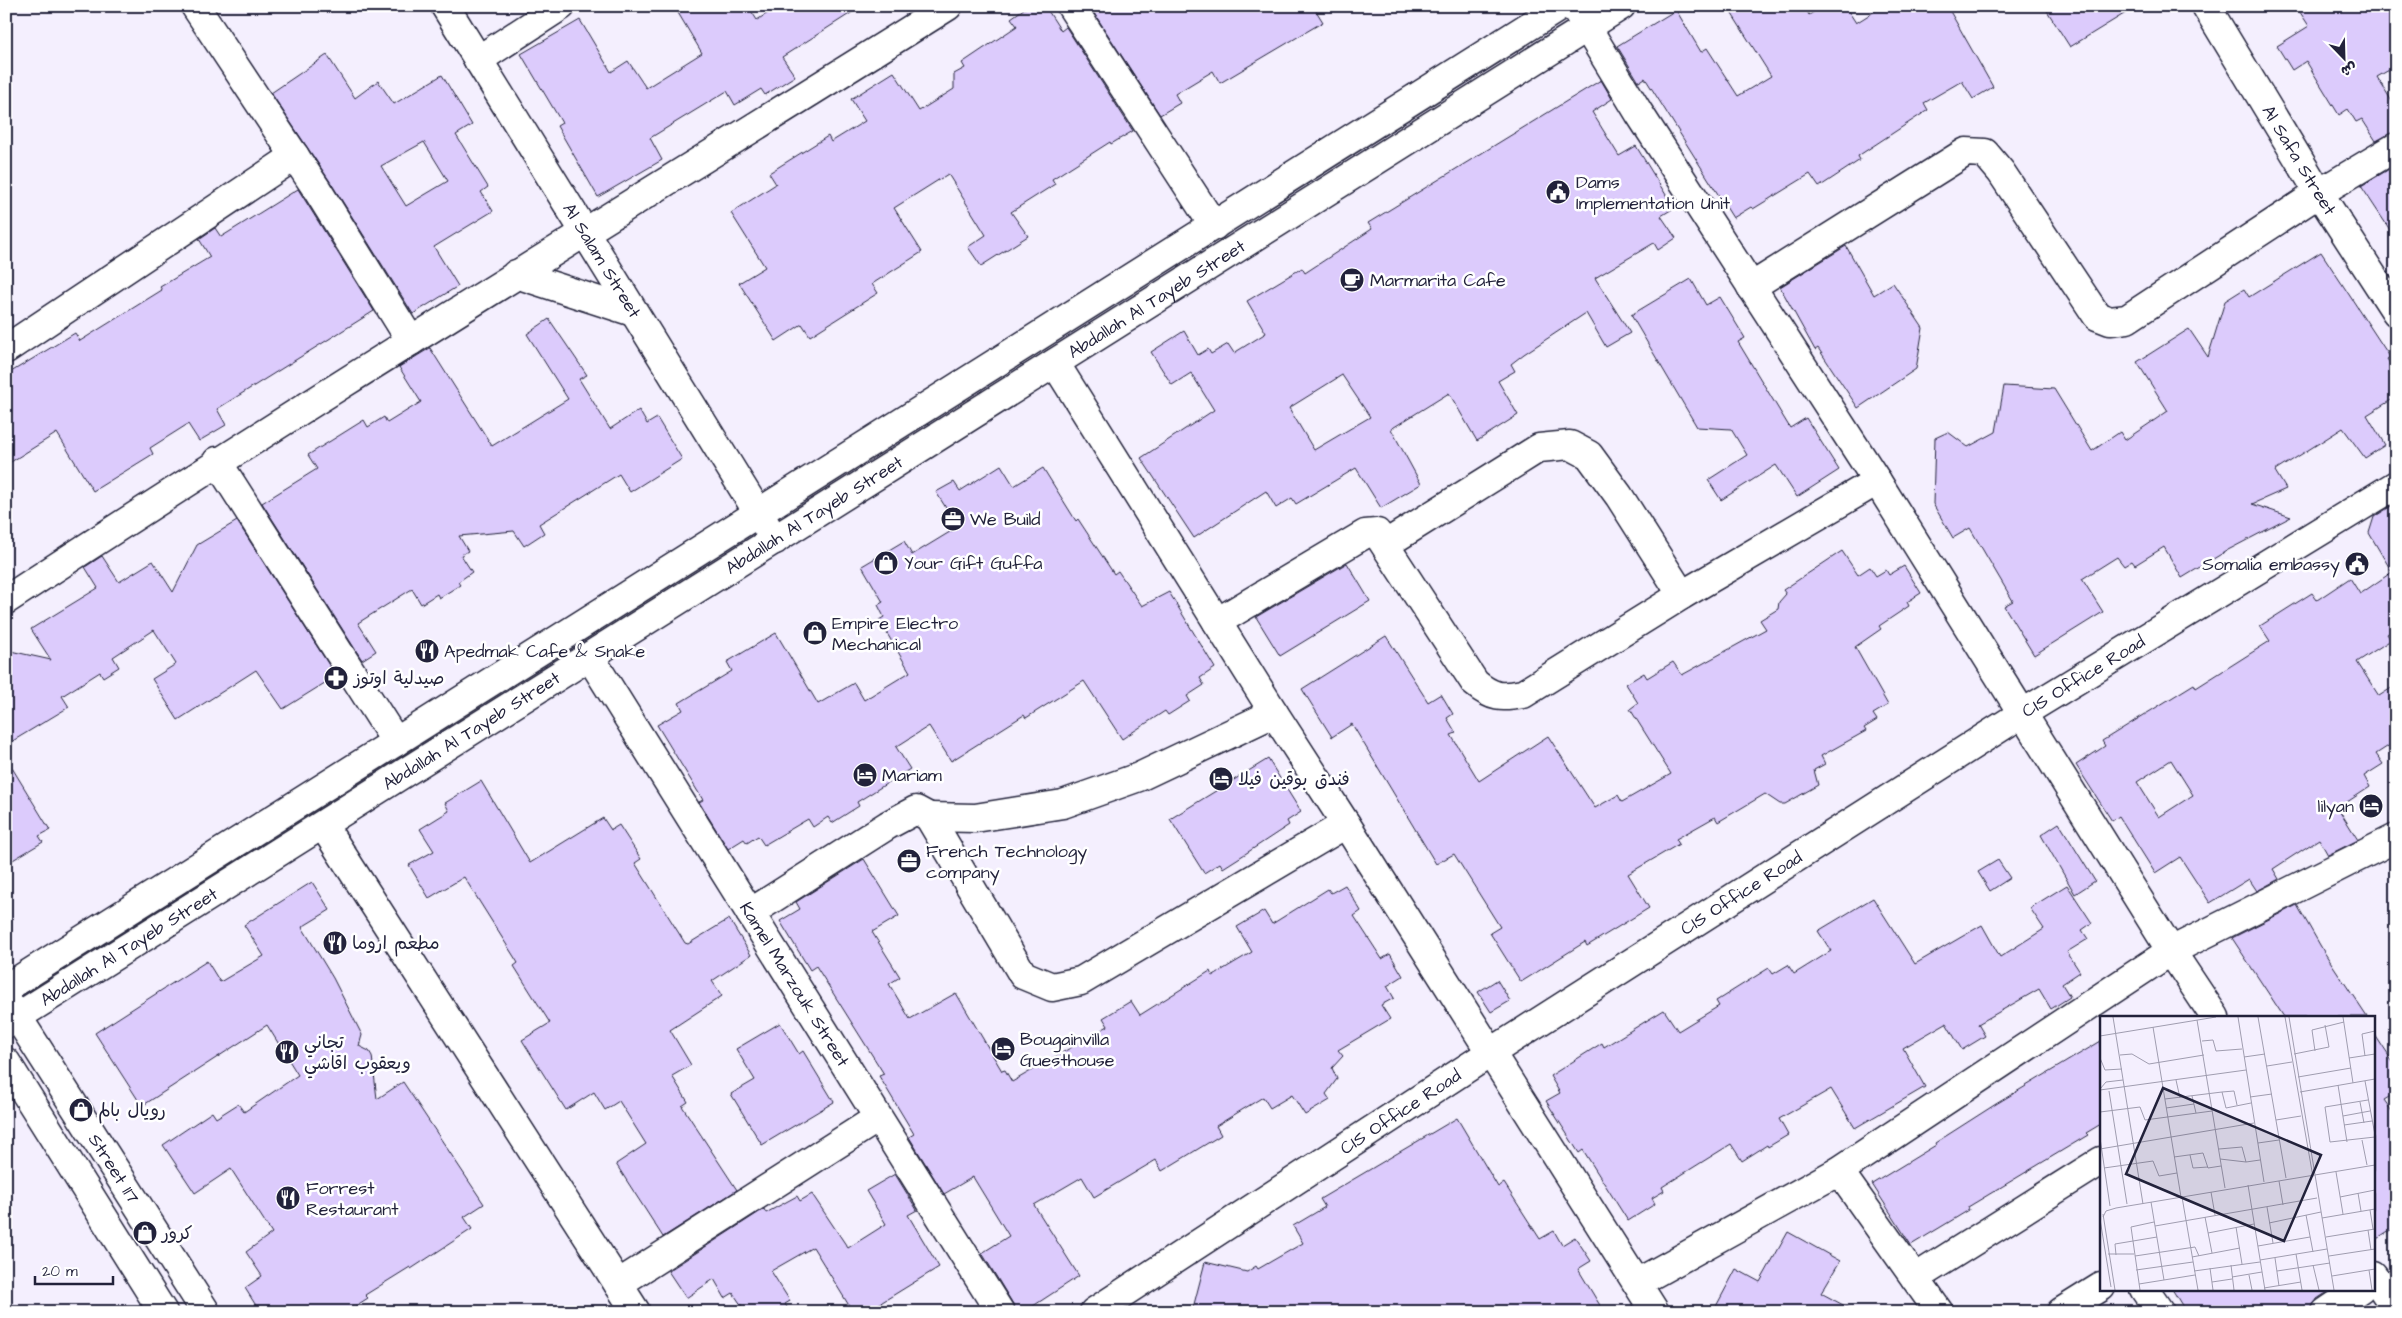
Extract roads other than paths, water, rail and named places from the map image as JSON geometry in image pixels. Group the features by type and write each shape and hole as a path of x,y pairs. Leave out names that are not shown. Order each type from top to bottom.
{"street":[{"path":"195,6 295,156 411,341"},
{"name":"Al Salam Street","path":"445,6 775,540"},
{"path":"478,60 561,6"},
{"path":"6,600 217,461 516,274 585,234 948,6"},
{"path":"1071,6 1214,226"},
{"name":"Abdallah Al Tayeb Street","path":"6,988 1214,226 1568,15 1621,6"},
{"name":"Al Safa Street","path":"2206,6 2319,193 2396,312"},
{"path":"1568,15 1751,288 1877,481 2171,951 2214,1016"},
{"name":"Abdallah Al Tayeb Street","path":"10,1014 323,825 1055,363 1568,15"},
{"path":"1751,288 1966,152 1985,153 2001,172 2097,316 2110,321 2127,319 2319,193 2396,147"},
{"path":"6,350 295,156"},
{"path":"516,274 633,312"},
{"path":"1055,363 1274,713 1655,1312"},
{"path":"1386,544 1539,448 1570,445 1588,455 1619,496 1682,594"},
{"path":"217,461 396,742"},
{"path":"1217,622 1365,534 1377,534 1386,544 1475,683 1486,692 1502,698 1523,694 1682,594 1877,481"},
{"name":"CIS Office Road","path":"1094,1312 1490,1053 2023,714 2396,485"},
{"name":"Kamel Marzouk Street","path":"590,657 1000,1312"},
{"path":"750,913 888,825 916,810 930,817 974,818 1063,804 1139,777 1274,713"},
{"path":"930,817 1023,975 1052,987 1081,981 1346,824"},
{"path":"323,825 636,1312"},
{"path":"1637,1283 1839,1171 2171,951 2396,838"},
{"name":"Street 117","path":"10,1014 206,1312"},
{"name":"Street 117","path":"6,1062 163,1312"},
{"path":"618,1284 878,1118"},
{"path":"1915,1278 2100,1162"},
{"path":"1839,1171 1939,1312"},
{"path":"2374,1284 2396,1309"},
{"path":"2061,1312 2100,1288"},
{"path":"2145,1290 2160,1312"},
{"path":"2326,1312 2358,1290"}],"place":[{"name":"Dams Implementation Unit","path":"1558,192"},
{"name":"Marmarita Cafe","path":"1352,280"},
{"name":"We Build","path":"953,519"},
{"name":"Your Gift Guffa","path":"886,563"},
{"name":"Somalia embassy","path":"2357,564"},
{"name":"Empire Electro Mechanical","path":"815,633"},
{"name":"Apedmak Cafe & Snake","path":"427,651"},
{"name":"صيدلية اوتوز","path":"336,678"},
{"name":"Mariam","path":"865,775"},
{"name":"فندق بوقين فيلا","path":"1221,779"},
{"name":"lilyan","path":"2371,806"},
{"name":"French Technology company","path":"909,861"},
{"name":"مطعم اروما","path":"335,943"},
{"name":"Bougainvilla Guesthouse","path":"1003,1049"},
{"name":"تجاني ويعقوب اقاشي","path":"287,1052"},
{"name":"رويال بالم","path":"81,1110"},
{"name":"Forrest Restaurant","path":"288,1198"},
{"name":"كرور","path":"145,1233"}]}
